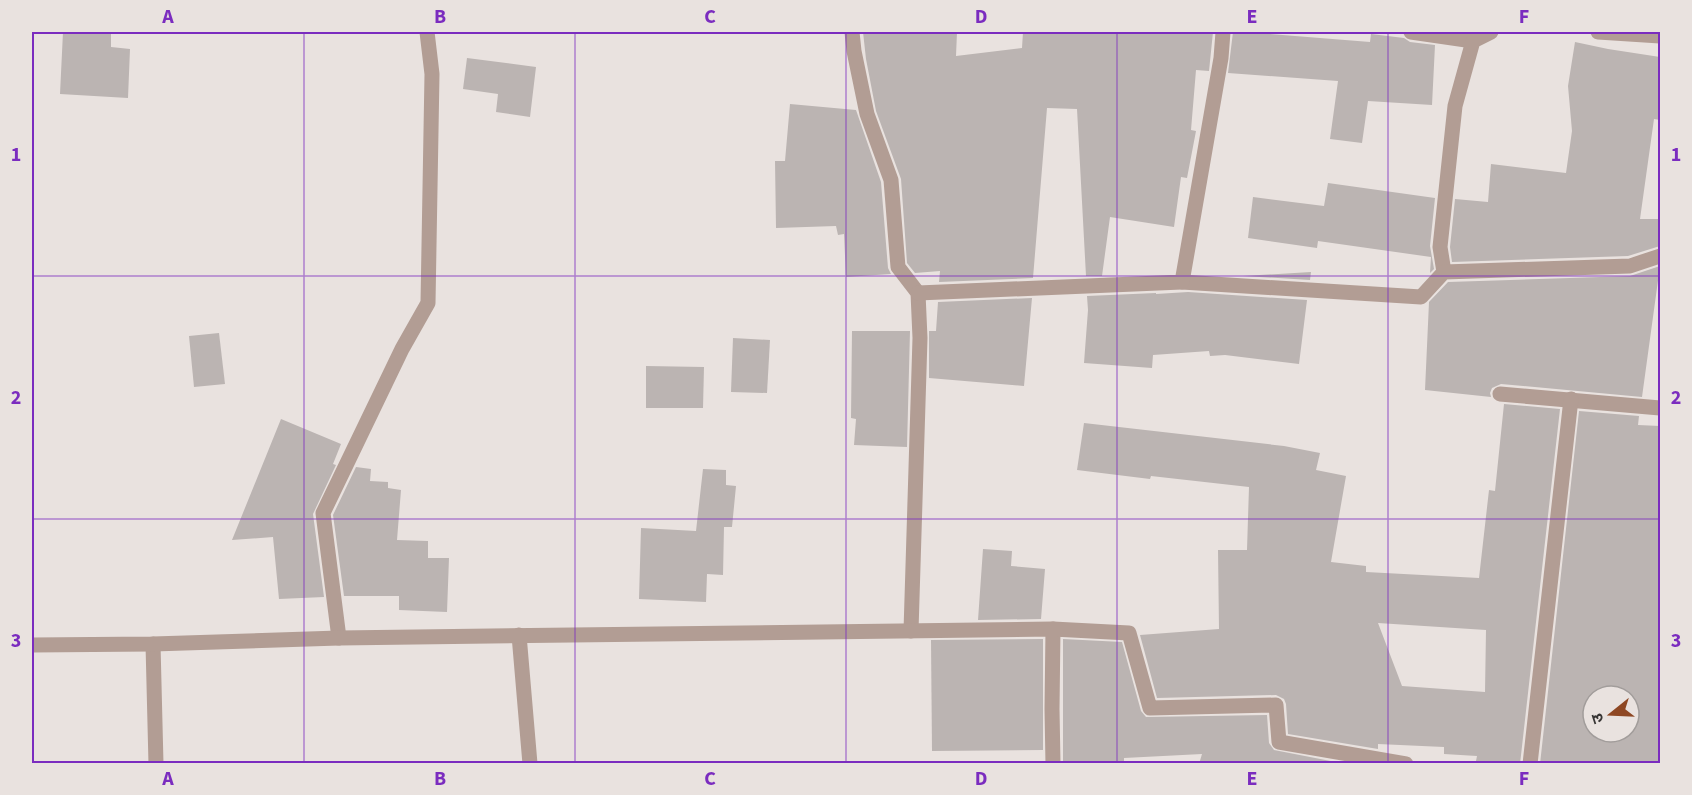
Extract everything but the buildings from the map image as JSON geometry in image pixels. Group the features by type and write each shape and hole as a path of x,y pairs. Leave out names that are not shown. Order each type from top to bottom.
{"street":[{"path":"339,638 323,513 402,348 428,303 432,74 427,32"},
{"path":"852,32 867,114 891,180 898,267 918,294 920,338 911,631"},
{"path":"1182,282 1221,58 1223,32"},
{"path":"1411,32 1473,41 1491,32"},
{"path":"1598,32 1660,36"},
{"path":"1444,272 1440,247 1455,105 1473,41"},
{"path":"918,294 1182,282 1422,297 1444,272 1630,266 1660,256"},
{"path":"1500,394 1660,408"},
{"path":"1530,764 1571,399"},
{"path":"1053,629 1053,764"},
{"path":"32,645 519,635 1053,629 1129,633 1150,708 1276,705 1279,742 1406,764"},
{"path":"519,635 530,764"},
{"path":"153,644 156,764"}]}
